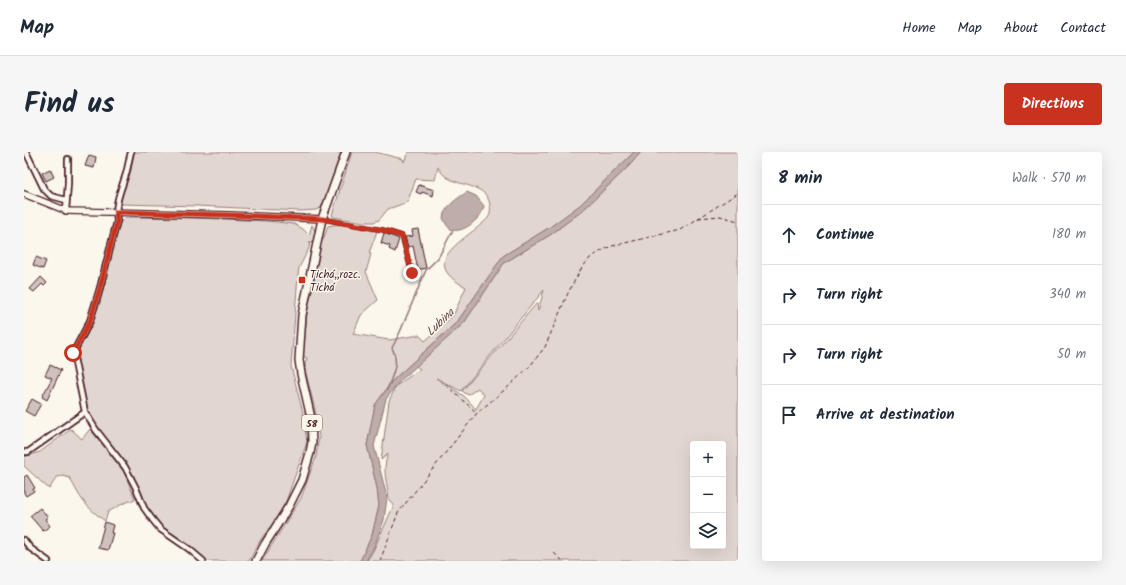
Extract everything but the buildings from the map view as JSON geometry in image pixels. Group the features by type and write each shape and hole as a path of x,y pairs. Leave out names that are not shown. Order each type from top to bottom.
{"main road":[{"name":"58","path":"256,561 289,506 302,480 310,453 312,430 311,418 299,360 302,315 322,219 346,152"}],"street":[{"path":"26,152 44,189 51,196 66,200"},
{"path":"131,152 127,172 117,200 117,221 100,288 90,321 73,353 85,412 96,430 125,467 144,508 160,529 189,549 203,561"},
{"path":"66,211 68,159"},
{"path":"24,194 66,211 322,219"},
{"path":"24,452 28,452 85,412"},
{"path":"24,540 30,548 48,561"}],"lane":[{"path":"322,219 383,230 402,236 412,273"}],"path":[{"path":"380,561 398,513 477,414 530,366 545,347 568,293 581,268 590,258 612,246 680,230 738,193"},
{"path":"697,218 720,216 738,221"},
{"path":"446,385 475,410 477,414"},
{"path":"554,553 563,561"}],"shaded area":[{"path":"134,152 341,152 322,207 316,210 300,211 122,204 120,200 131,170"},
{"path":"352,152 375,152 403,159 404,162 408,152 634,152 580,205 550,227 503,256 457,322 393,380 375,405 367,445 377,488 379,506 372,535 360,561 262,561 301,498 316,457 319,437 315,410 306,373 305,364 307,358 303,356 307,314 321,239 323,240 328,226 346,225 377,231 369,253 371,254 366,272 378,300 361,315 353,334 389,340 419,335 425,341 453,316 466,287 451,277 445,268 445,259 459,242 480,226 490,214 490,203 485,194 472,187 449,179 438,167 435,180 416,179 408,200 405,203 388,209 379,220 374,222 364,222 333,217 332,215"},
{"path":"634,152 641,152 629,166 582,211 550,235 504,263 464,323 399,382 386,399 374,446 387,497 384,520 374,547 366,561 360,561 372,535 379,506 377,488 367,445 375,405 393,380 457,322 503,256 550,227 580,205"},
{"path":"641,152 738,152 738,561 367,561 394,505 389,500 385,472 388,454 381,460 389,401 396,386 420,369 416,366 464,323 504,263 550,235 582,211 629,166","holes":["544,290 538,311 537,303 462,391 468,395 478,388 484,395 476,409 465,397 436,378 461,391"]},
{"path":"467,192 476,196 484,206 483,210 477,219 467,227 453,230 447,225 443,218 444,214 452,203"},
{"path":"125,218 267,221 294,224 303,229 309,235 312,225 315,230 313,244 310,241 309,248 299,268 291,366 303,413 307,442 286,501 275,521 261,539 249,561 207,561 161,526 147,510 134,476 121,456 97,428 88,413 78,370 78,354 80,346 87,335 100,303 119,224"},
{"path":"71,429 82,439 90,429 124,472 135,499 108,512 105,521 84,502 70,478 63,476 57,477 49,489 24,466 24,457 40,452"}],"waterway":[{"path":"387,390 395,364 392,348 426,270 438,258 453,230"}],"place":[{"name":"Tichá,,rozc. Tichá","path":"302,280"}],"route":[{"path":"73,353 90,321 115,234 117,221 116,212 322,219 383,230 402,236 412,273"}],"water label":[{"name":"Lubina","path":"440,322"}]}
